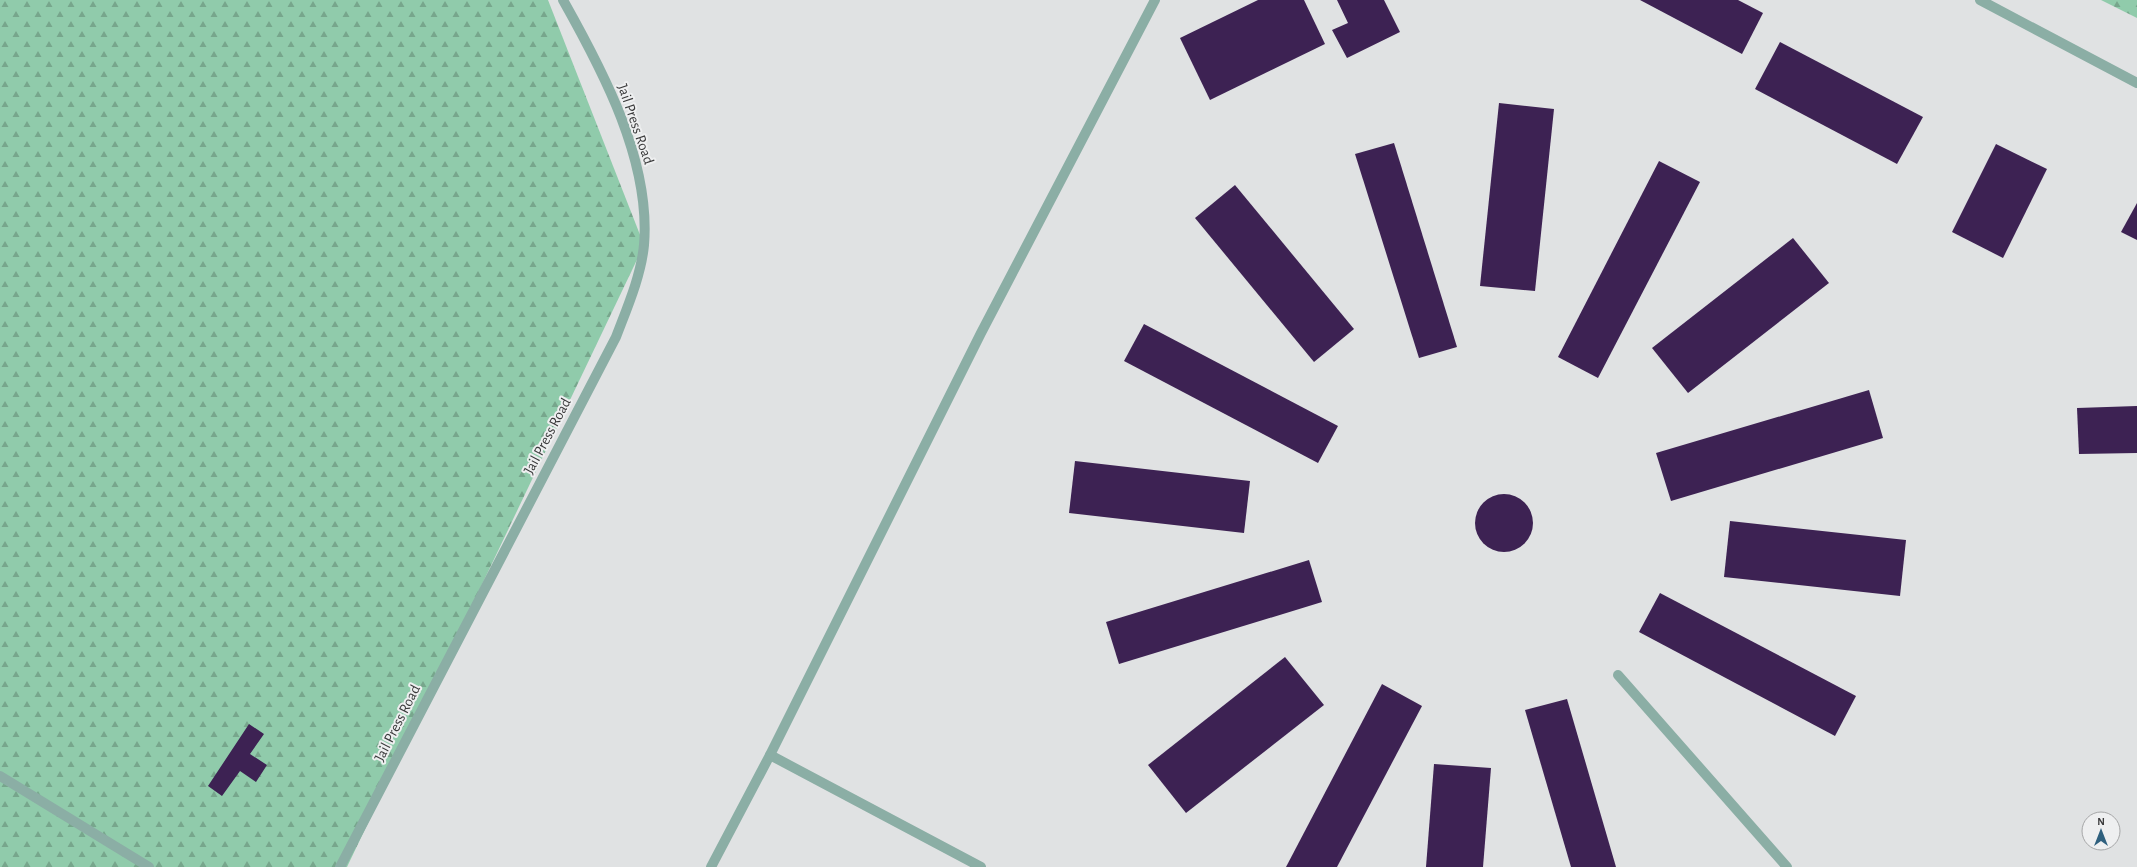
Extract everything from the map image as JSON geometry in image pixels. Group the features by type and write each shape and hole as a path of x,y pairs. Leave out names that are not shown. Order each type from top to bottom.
{"lane":[{"name":"Jail Press Road","path":"340,867 616,337 633,291 644,245 644,205 633,156 614,98 563,0"},
{"path":"711,867 770,755 981,333 1154,0"},
{"path":"1980,0 2137,83"},
{"path":"1618,674 1787,867"},
{"path":"770,755 981,867"},
{"path":"0,776 149,867"}],"green space":[{"path":"0,0 548,0 644,245 347,867 0,867"},
{"path":"2101,0 2137,0 2137,18"}],"building":[{"path":"1258,0 1304,0 1325,44 1210,100 1180,38"},
{"path":"1337,0 1384,0 1400,32 1347,58 1332,30 1348,23"},
{"path":"1640,0 1738,0 1763,13 1742,54"},
{"path":"1780,42 1923,117 1897,164 1755,89"},
{"path":"1499,103 1554,109 1535,291 1480,286"},
{"path":"1394,143 1457,347 1419,358 1355,154"},
{"path":"1996,144 2047,169 2003,258 1952,232"},
{"path":"1659,161 1700,182 1598,378 1558,357"},
{"path":"1235,185 1354,329 1314,362 1195,218"},
{"path":"2137,203 2137,240 2121,232"},
{"path":"1793,238 1829,283 1688,393 1652,348"},
{"path":"1144,324 1338,426 1318,463 1124,361"},
{"path":"1869,390 1883,438 1671,501 1656,453"},
{"path":"2137,406 2137,453 2079,454 2077,408"},
{"path":"1075,461 1250,481 1244,533 1069,513"},
{"path":"1498,494 1510,494 1525,502 1533,517 1533,529 1525,544 1510,552 1498,552 1483,544 1475,529 1475,517 1483,502"},
{"path":"1730,521 1906,540 1900,596 1724,577"},
{"path":"1309,560 1322,602 1119,664 1106,622"},
{"path":"1660,593 1856,696 1835,736 1639,632"},
{"path":"1285,657 1324,705 1186,813 1148,765"},
{"path":"1382,684 1422,706 1337,867 1286,867"},
{"path":"1567,699 1616,867 1571,867 1525,710"},
{"path":"249,724 264,734 250,754 267,765 256,782 240,771 222,796 208,786"},
{"path":"1434,764 1491,768 1483,867 1426,867"}]}
